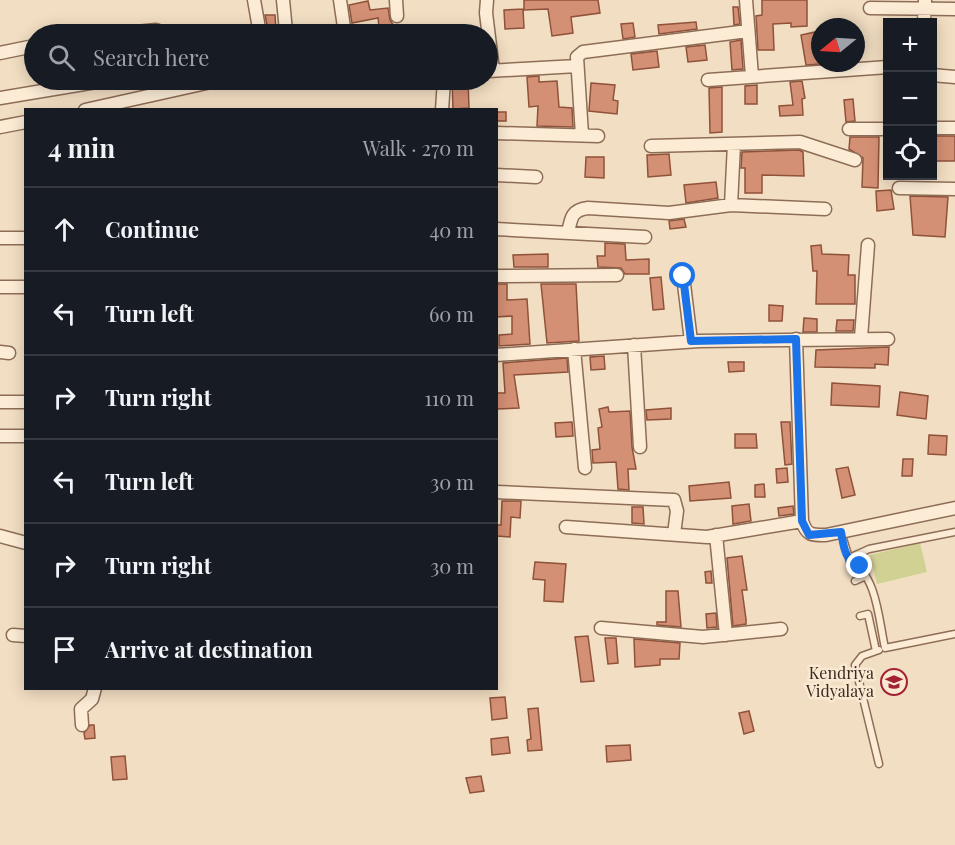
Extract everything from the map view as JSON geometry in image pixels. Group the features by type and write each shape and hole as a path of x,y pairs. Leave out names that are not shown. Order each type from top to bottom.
{"street":[{"path":"254,0 258,24"},
{"path":"283,0 285,24"},
{"path":"340,0 343,24"},
{"path":"396,0 397,16"},
{"path":"487,0 487,24"},
{"path":"746,0 752,76"},
{"path":"870,8 925,4 955,9"},
{"path":"582,135 577,57 583,52 748,31"},
{"path":"0,52 24,48"},
{"path":"498,70 577,66"},
{"path":"708,80 883,67"},
{"path":"937,75 955,77"},
{"path":"0,98 48,90"},
{"path":"100,108 116,106 158,90"},
{"path":"442,108 443,90"},
{"path":"0,127 24,122"},
{"path":"937,128 955,128"},
{"path":"849,129 883,129"},
{"path":"498,133 598,136"},
{"path":"651,146 800,142 855,160"},
{"path":"731,205 734,144"},
{"path":"498,175 536,177"},
{"path":"899,189 955,189"},
{"path":"568,233 572,214 577,209 669,213 731,205 825,209"},
{"path":"498,229 645,237"},
{"path":"0,238 24,238"},
{"path":"861,338 868,245"},
{"path":"498,276 616,275"},
{"path":"683,276 691,341"},
{"path":"0,287 24,287"},
{"path":"796,339 802,521 809,535 841,532 955,508"},
{"path":"498,355 691,341 888,339"},
{"path":"634,345 640,447"},
{"path":"574,349 585,468"},
{"path":"0,403 24,402"},
{"path":"0,436 24,436"},
{"path":"498,492 674,500 677,511 674,534"},
{"path":"566,527 716,535 802,521"},
{"path":"716,535 726,635"},
{"path":"0,536 24,542"},
{"path":"601,628 703,637 781,629"},
{"path":"82,725 81,709 92,699 94,690"}],"lane":[{"path":"841,532 850,562 860,566 867,576 885,648"},
{"path":"849,558 869,549 955,532"},
{"path":"855,581 867,576"},
{"path":"860,616 868,614 876,651"},
{"path":"879,764 855,665 862,656 885,648 955,634"}],"green space":[{"path":"920,543 927,572 877,584 870,555"}],"building":[{"path":"524,0 598,0 600,13 571,17 573,33 552,36 548,9 524,10"},
{"path":"762,0 807,0 807,26 791,27 791,23 773,24 774,50 758,50 756,16 762,15"},
{"path":"368,1 370,10 388,8 393,24 379,24 378,18 352,23 349,5"},
{"path":"733,7 738,7 740,24 734,25"},
{"path":"523,9 524,28 505,29 504,10"},
{"path":"265,15 275,15 276,24 267,24"},
{"path":"696,22 697,29 659,34 658,25"},
{"path":"633,23 635,37 623,39 621,24"},
{"path":"811,33 811,65 806,65 801,35"},
{"path":"741,40 743,69 732,70 730,42"},
{"path":"705,45 707,60 688,62 686,47"},
{"path":"657,51 659,67 633,70 631,54"},
{"path":"539,76 539,82 557,81 559,107 572,108 573,127 537,126 538,106 529,107 527,77"},
{"path":"802,81 805,98 802,99 803,115 780,116 779,106 793,105 790,82"},
{"path":"591,83 615,85 613,100 618,101 617,114 589,111"},
{"path":"757,85 757,104 745,104 745,86"},
{"path":"722,87 722,132 710,133 709,88"},
{"path":"452,90 468,90 469,108 453,108"},
{"path":"853,99 855,121 846,122 844,100"},
{"path":"498,112 506,112 506,121 498,121"},
{"path":"937,136 955,136 955,161 937,161"},
{"path":"850,137 879,137 878,188 862,187 863,158 849,149"},
{"path":"799,150 803,152 804,176 762,175 762,193 745,193 745,168 741,168 742,152"},
{"path":"669,154 671,175 648,177 647,155"},
{"path":"586,157 604,157 604,178 585,177"},
{"path":"716,182 718,198 686,203 684,185"},
{"path":"891,190 894,209 877,211 876,191"},
{"path":"910,196 948,197 945,237 913,235"},
{"path":"684,219 686,227 670,229 669,221"},
{"path":"605,243 625,244 626,260 649,259 649,274 625,274 621,268 598,267 597,256 605,256"},
{"path":"821,245 822,254 849,255 848,275 855,275 855,304 816,304 817,271 813,271 811,246"},
{"path":"548,254 548,267 514,267 513,255"},
{"path":"661,277 664,309 653,310 650,278"},
{"path":"498,284 507,284 507,300 527,299 530,344 499,346 499,335 512,334 512,316 498,317"},
{"path":"541,284 576,284 579,341 547,343"},
{"path":"769,305 783,306 782,321 769,321"},
{"path":"804,318 817,319 817,332 803,332"},
{"path":"837,320 854,320 853,331 836,331"},
{"path":"889,347 888,365 875,364 875,368 815,367 816,350"},
{"path":"604,356 605,369 591,370 590,357"},
{"path":"567,358 568,372 514,375 519,408 498,409 498,393 505,393 503,363"},
{"path":"728,362 744,362 744,371 729,372"},
{"path":"832,383 880,386 879,407 831,405"},
{"path":"900,392 928,396 926,419 897,415"},
{"path":"608,407 609,412 630,411 636,469 628,469 629,490 618,489 616,462 593,463 592,450 600,449 598,428 602,427 599,409"},
{"path":"671,408 671,419 647,420 646,410"},
{"path":"572,422 573,436 556,437 555,423"},
{"path":"781,422 790,422 792,464 785,465"},
{"path":"735,434 756,434 757,448 735,448"},
{"path":"929,435 947,436 946,455 928,454"},
{"path":"903,459 913,459 912,476 902,476"},
{"path":"848,467 855,495 842,498 836,469"},
{"path":"787,468 788,482 777,483 776,469"},
{"path":"729,482 731,498 690,501 689,486"},
{"path":"764,484 765,497 755,497 755,485"},
{"path":"502,501 521,501 520,518 511,517 510,537 498,536 498,525 501,525"},
{"path":"749,504 751,521 733,524 732,506"},
{"path":"793,506 794,514 779,516 778,508"},
{"path":"632,507 643,507 644,524 632,523"},
{"path":"742,556 747,590 742,590 746,624 733,626 727,558"},
{"path":"535,562 566,564 563,602 544,601 545,580 533,579"},
{"path":"711,571 712,583 706,583 705,572"},
{"path":"666,591 678,591 681,627 657,625 657,622 666,622"},
{"path":"716,613 717,627 707,628 706,614"},
{"path":"588,636 594,681 581,682 575,637"},
{"path":"605,638 616,638 618,663 608,664"},
{"path":"634,639 680,643 679,659 660,659 660,665 635,667"},
{"path":"505,697 507,718 492,720 490,698"},
{"path":"538,708 542,750 528,751 527,740 531,739 528,709"},
{"path":"749,711 754,731 744,734 739,713"},
{"path":"90,725 94,725 95,738 85,739 84,733"},
{"path":"508,737 510,753 492,755 491,739"},
{"path":"630,745 631,760 607,762 606,746"},
{"path":"125,756 127,779 113,780 111,757"},
{"path":"481,776 484,791 470,793 466,778"}],"place":[{"name":"Kendriya Vidyalaya","path":"894,682"}],"route":[{"path":"683,276 691,341 796,339 802,521 805,532 809,535 841,532 846,556 850,562 860,566"}]}
